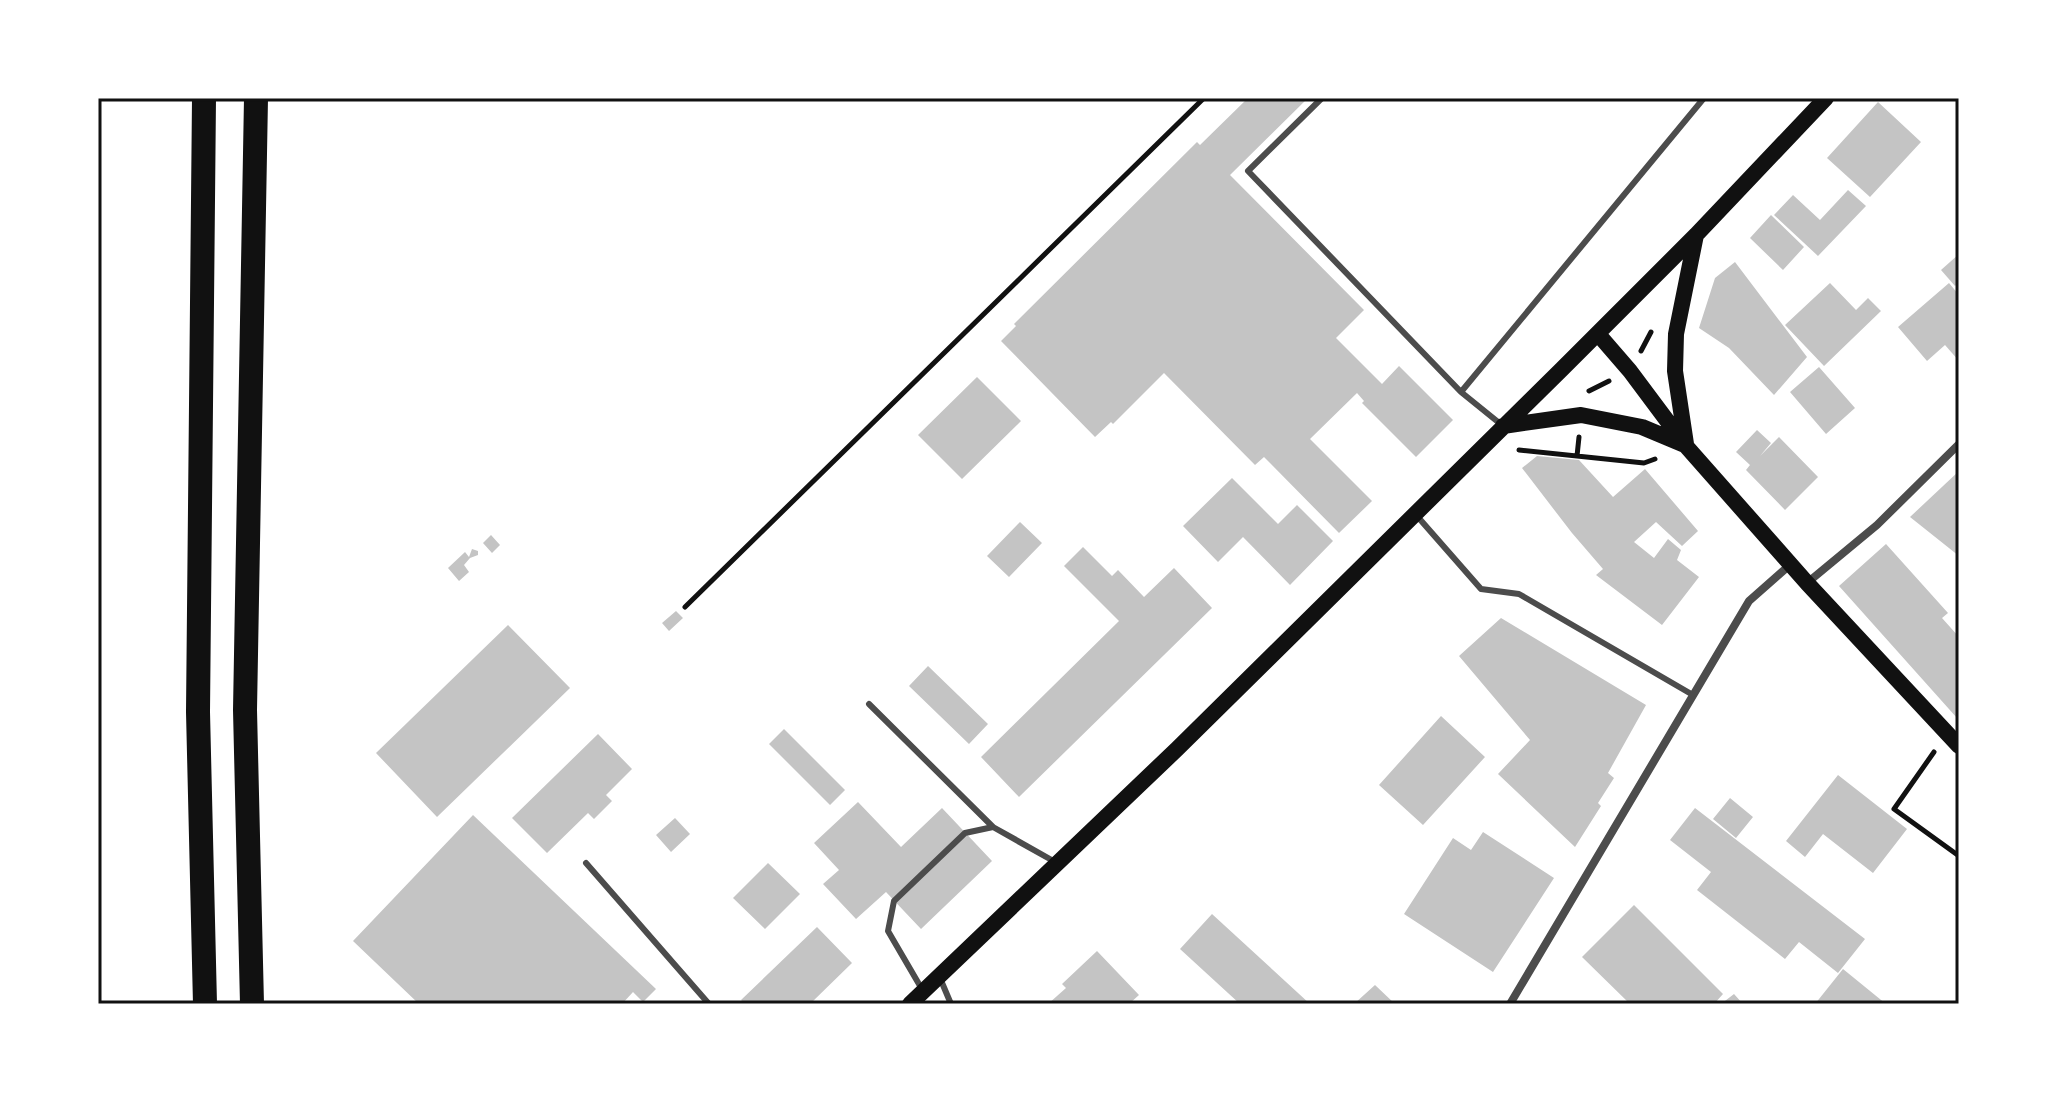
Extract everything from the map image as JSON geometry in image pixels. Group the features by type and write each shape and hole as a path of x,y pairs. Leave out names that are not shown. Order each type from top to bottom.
{"highway":[{"path":"204,98 198,712 205,1004"},
{"path":"252,1004 245,710 256,98"}],"main road":[{"path":"910,1004 1177,749 1598,334 1826,98"},
{"path":"1686,446 1675,371 1676,334 1696,235"},
{"path":"1598,334 1686,446 1807,583 1953,740"},
{"path":"1503,426 1581,415 1642,427 1686,446"}],"street":[{"path":"1807,583 1877,525 1959,444"},
{"path":"1510,1004 1749,601 1792,564"}],"lane":[{"path":"1322,98 1248,171 1461,392 1503,426"},
{"path":"1461,392 1704,98"},
{"path":"1415,513 1481,589 1519,594 1693,695"},
{"path":"869,704 993,827 1057,863"},
{"path":"923,991 888,931 894,901 965,833 993,827"},
{"path":"586,863 709,1004"},
{"path":"938,976 951,1004"}],"path":[{"path":"685,607 1204,98"},
{"path":"1623,308 1651,332 1676,334"},
{"path":"1577,456 1583,393 1630,371 1651,332"},
{"path":"1482,447 1644,463 1686,446"},
{"path":"1953,740 1894,809 1959,856"}],"building":[{"path":"1248,98 1308,98 1230,175 1364,310 1336,338 1382,384 1399,366 1453,420 1416,457 1362,403 1364,401 1357,393 1310,439 1372,501 1339,533 1264,457 1255,465 1164,373 1113,424 1111,422 1095,437 1001,341 1016,326 1014,324 1197,142 1200,145"},
{"path":"1878,102 1921,142 1870,197 1827,158"},
{"path":"1848,190 1866,206 1818,256 1774,215 1793,195 1820,220"},
{"path":"1771,215 1804,247 1783,270 1750,238"},
{"path":"1959,254 1959,282 1955,286 1941,270"},
{"path":"1735,262 1807,357 1774,395 1729,348 1699,328 1715,278"},
{"path":"1830,283 1856,310 1868,298 1881,311 1824,366 1785,325"},
{"path":"1949,283 1959,295 1959,361 1945,345 1927,361 1898,327"},
{"path":"1819,367 1855,408 1826,434 1790,392"},
{"path":"977,377 1021,421 962,479 918,435"},
{"path":"1757,430 1771,443 1760,456 1779,437 1818,477 1785,510 1746,470 1750,465 1736,452"},
{"path":"1537,456 1579,460 1613,497 1645,469 1698,531 1682,546 1656,522 1634,542 1654,558 1668,539 1681,550 1677,560 1699,577 1662,625 1596,575 1603,569 1522,468"},
{"path":"1959,471 1959,556 1910,517"},
{"path":"1232,478 1278,524 1297,505 1333,541 1290,585 1243,537 1218,562 1183,526"},
{"path":"1020,522 1042,543 1009,577 987,556"},
{"path":"491,535 500,545 492,553 483,543"},
{"path":"1886,544 1948,613 1942,618 1959,637 1957,718 1839,586"},
{"path":"1083,547 1112,576 1118,570 1144,597 1174,568 1212,608 1019,797 981,757 1119,621 1064,566"},
{"path":"472,549 478,551 478,555 464,565 469,572 459,581 448,568 465,552 469,557"},
{"path":"676,611 683,618 669,631 662,623"},
{"path":"1501,618 1646,705 1608,773 1614,778 1598,803 1601,806 1575,847 1498,774 1530,740 1459,656"},
{"path":"508,625 570,688 437,817 376,753"},
{"path":"928,666 988,724 969,744 909,686"},
{"path":"1441,716 1485,757 1423,825 1379,785"},
{"path":"784,729 845,790 830,805 769,744"},
{"path":"598,734 632,769 606,795 612,801 594,819 588,813 547,853 512,818"},
{"path":"1838,775 1907,829 1873,873 1823,834 1805,857 1786,841"},
{"path":"1730,798 1753,817 1736,838 1713,819"},
{"path":"858,802 901,847 942,808 992,861 921,929 886,892 856,919 823,884 839,870 814,843"},
{"path":"1695,808 1865,939 1838,973 1799,942 1785,959 1697,890 1711,872 1670,840"},
{"path":"473,815 656,989 643,1002 633,992 622,1004 419,1004 353,941"},
{"path":"675,818 690,834 671,852 656,835"},
{"path":"1483,832 1554,878 1493,972 1404,914 1453,838 1471,850"},
{"path":"768,863 800,894 765,929 733,898"},
{"path":"1634,905 1723,994 1714,1004 1630,1004 1582,957"},
{"path":"1212,914 1310,1004 1240,1004 1180,949"},
{"path":"817,927 852,963 810,1004 745,1004 741,1000"},
{"path":"1097,951 1139,995 1129,1004 1048,1004 1066,988 1062,984"},
{"path":"1843,969 1886,1004 1815,1004"},
{"path":"1375,985 1395,1004 1354,1004"},
{"path":"1734,994 1743,1004 1721,1004"}]}
